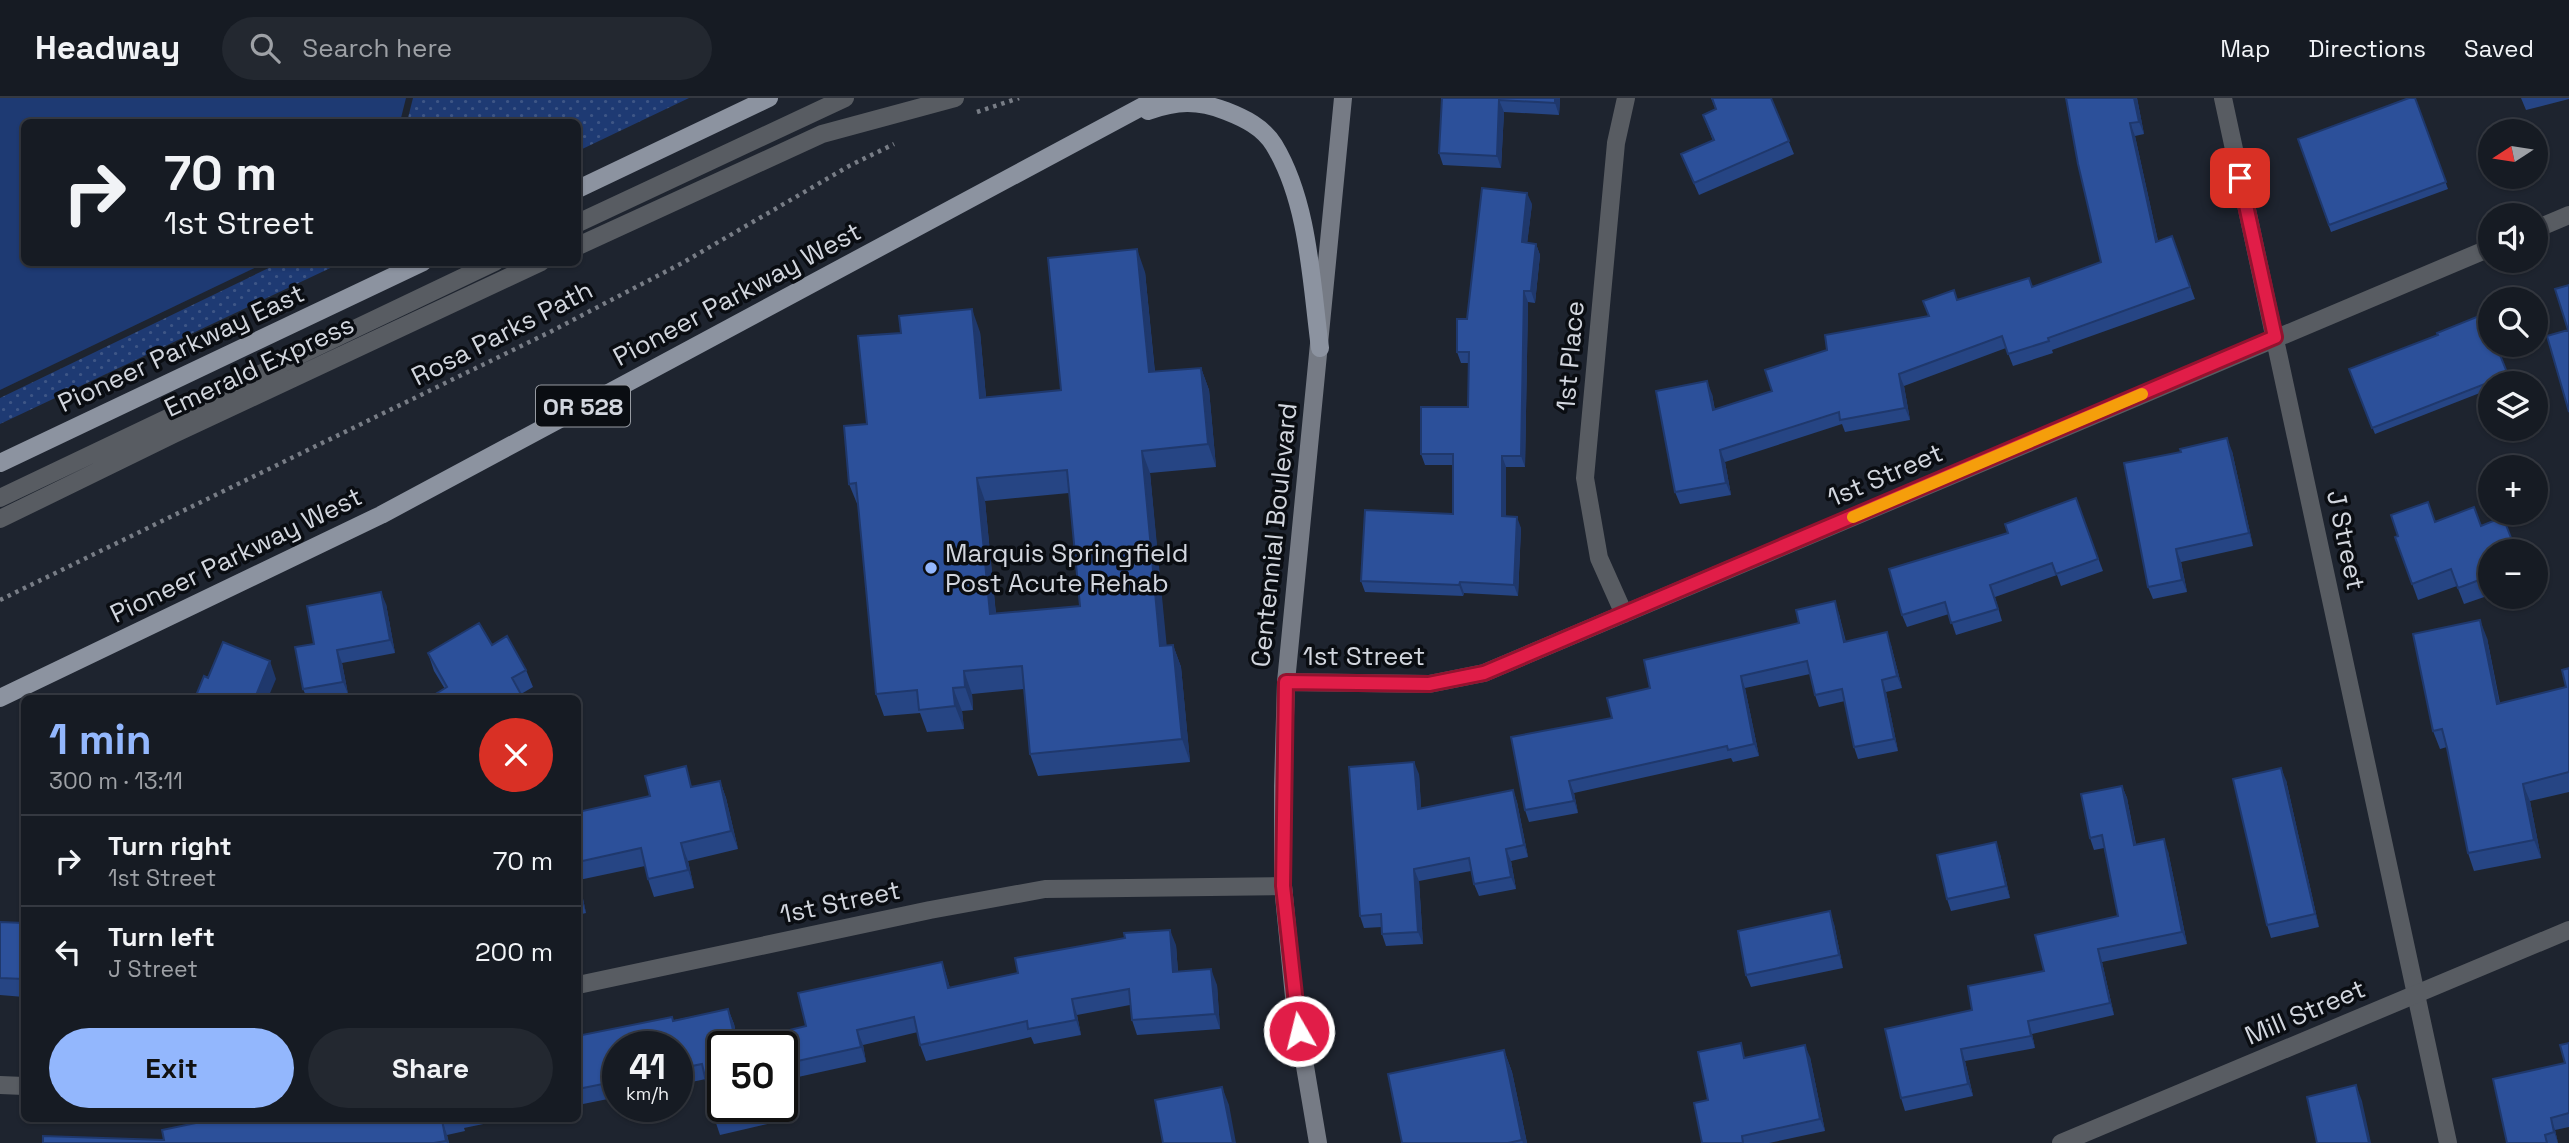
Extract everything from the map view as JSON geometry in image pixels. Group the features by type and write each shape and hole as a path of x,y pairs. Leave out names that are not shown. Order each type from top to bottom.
{"main road":[{"path":"581,188 769,98"},
{"name":"Pioneer Parkway West","path":"0,698 381,515 1158,98"},
{"name":"Centennial Boulevard","path":"1318,1143 1295,1007 1283,886 1286,682 1343,98"},
{"path":"1112,123 1173,103 1208,104 1249,120 1273,143 1293,186 1305,236 1320,348"},
{"name":"Pioneer Parkway East","path":"0,463 415,266"}],"street":[{"path":"581,222 845,98"},
{"path":"581,245 822,134 955,98"},
{"name":"1st Place","path":"1624,614 1599,558 1586,478 1616,144 1626,98"},
{"name":"J Street","path":"2223,98 2448,1143"},
{"path":"2548,224 2569,215"},
{"name":"1st Street","path":"1286,682 1429,684 1484,673 2478,253"},
{"name":"Emerald Express","path":"0,498 487,266"},
{"name":"Emerald Express","path":"0,519 532,266"},
{"name":"1st Street","path":"581,984 930,909 1045,889 1283,886"},
{"name":"Mill Street","path":"2062,1143 2569,930"},
{"path":"0,1085 21,1086"}],"path":[{"path":"974,113 1019,98"},
{"name":"Rosa Parks Path","path":"0,600 550,332 684,262 849,166 900,142"}],"shaded area":[{"path":"0,98 406,98 401,119 21,119 21,266 259,266 0,390"},
{"path":"413,98 689,98 581,150 581,119 408,119"},
{"path":"273,266 335,266 0,424 0,398"}],"building":[{"path":"1442,98 1555,98 1555,103 1499,100 1497,156 1439,153"},
{"path":"1712,98 1771,98 1789,141 1694,183 1681,154 1714,140 1703,115 1716,109"},
{"path":"2066,98 2134,98 2139,122 2130,123 2156,242 2172,236 2190,287 2008,354 2002,336 1899,374 1905,408 1840,420 1839,412 1720,450 1726,483 1675,492 1656,391 1707,381 1713,410 1772,391 1765,370 1827,350 1825,335 1929,316 1923,301 1954,290 1957,300 2029,278 2032,287 2101,262"},
{"path":"2415,98 2446,182 2329,225 2298,139"},
{"path":"1482,188 1527,193 1522,242 1536,244 1531,291 1524,291 1521,456 1502,456 1502,516 1517,517 1514,585 1361,581 1365,510 1453,514 1453,454 1421,454 1421,407 1468,407 1469,352 1457,352 1457,319 1467,319"},
{"name":"Marquis Springfield Post Acute Rehab","path":"1137,249 1149,372 1201,368 1208,444 1142,451 1160,646 1173,645 1182,739 1030,754 1022,666 964,671 965,687 953,688 955,706 919,710 917,690 876,694 856,483 849,484 844,426 867,424 858,336 901,333 899,316 972,309 980,398 1061,390 1048,258","holes":["1067,470 1080,606 990,614 977,478"]},
{"path":"2569,285 2569,412 2548,339 2548,336 2568,330 2555,289"},
{"path":"2478,316 2478,357 2501,357 2506,371 2478,371 2478,387 2372,428 2349,369 2438,335 2437,333"},
{"path":"2227,438 2249,533 2176,549 2182,580 2148,587 2124,463 2181,452 2180,449"},
{"path":"2076,498 2098,559 2056,574 2052,563 1990,585 1998,609 1951,623 1945,602 1902,615 1889,569 2008,533 2005,524"},
{"path":"2428,502 2435,522 2474,507 2478,525 2506,525 2511,539 2478,539 2478,580 2458,588 2451,569 2412,584 2395,537 2398,536 2391,515"},
{"path":"381,592 390,640 337,650 343,682 303,689 295,647 314,644 307,606"},
{"path":"1835,601 1844,642 1887,632 1897,676 1882,680 1894,739 1854,747 1842,689 1815,695 1807,661 1741,676 1754,744 1728,750 1727,746 1569,781 1574,801 1525,810 1511,737 1612,718 1607,698 1650,688 1644,660 1799,623 1796,610"},
{"path":"2480,620 2497,704 2566,687 2562,670 2569,668 2569,772 2523,784 2534,840 2468,853 2447,748 2442,729 2433,731 2413,634"},
{"path":"479,623 492,645 507,636 526,670 512,678 521,695 434,695 447,687 428,653"},
{"path":"223,642 270,661 256,695 196,695 204,676 208,678"},
{"path":"1414,762 1418,809 1513,790 1524,845 1506,849 1511,877 1474,884 1469,858 1414,869 1418,932 1382,934 1381,914 1360,916 1349,767"},
{"path":"686,766 691,787 720,781 731,831 681,843 688,870 648,879 641,848 581,861 581,811 650,796 645,776"},
{"path":"2281,768 2315,914 2267,925 2233,779"},
{"path":"2122,786 2134,845 2164,839 2182,932 2098,949 2110,1003 2028,1021 2031,1036 1961,1049 1968,1084 1901,1098 1885,1029 1972,1010 1968,986 2044,971 2035,935 2118,916 2102,835 2090,838 2081,794"},
{"path":"1996,842 2006,886 1947,899 1937,855"},
{"path":"1830,911 1839,955 1746,975 1738,931"},
{"path":"0,922 21,923 21,979 0,978"},
{"path":"1170,930 1173,972 1211,969 1215,1014 1132,1020 1129,989 1072,999 1076,1020 1028,1029 1027,1021 920,1045 914,1017 857,1030 861,1047 798,1061 798,1031 785,1031 806,1026 798,993 942,962 948,988 1018,973 1015,958 1125,938 1124,933"},
{"path":"728,1009 733,1031 707,1031 707,1086 702,1064 693,1066 693,1031 602,1031 672,1017 673,1021"},
{"path":"602,1031 602,1084 581,1088 581,1039 582,1035"},
{"path":"1741,1043 1744,1058 1805,1045 1820,1119 1742,1136 1743,1143 1702,1143 1694,1103 1708,1100 1698,1052"},
{"path":"2569,1043 2569,1113 2551,1118 2554,1132 2545,1135 2547,1143 2507,1143 2493,1079 2565,1063 2560,1045"},
{"path":"1504,1050 1522,1140 1508,1143 1402,1143 1388,1074"},
{"path":"2356,1085 2369,1143 2317,1143 2307,1097"},
{"path":"1222,1087 1233,1143 1163,1143 1155,1100"},
{"path":"201,1122 442,1122 446,1141 43,1143 43,1136 164,1140 162,1130"}],"slow traffic":[{"path":"1853,517 2142,394"}],"place":[{"name":"Marquis Springfield Post Acute Rehab","path":"931,568"}],"route":[{"path":"1299,1031 1283,886 1286,682 1429,684 1484,673 2275,337 2240,178"}]}
